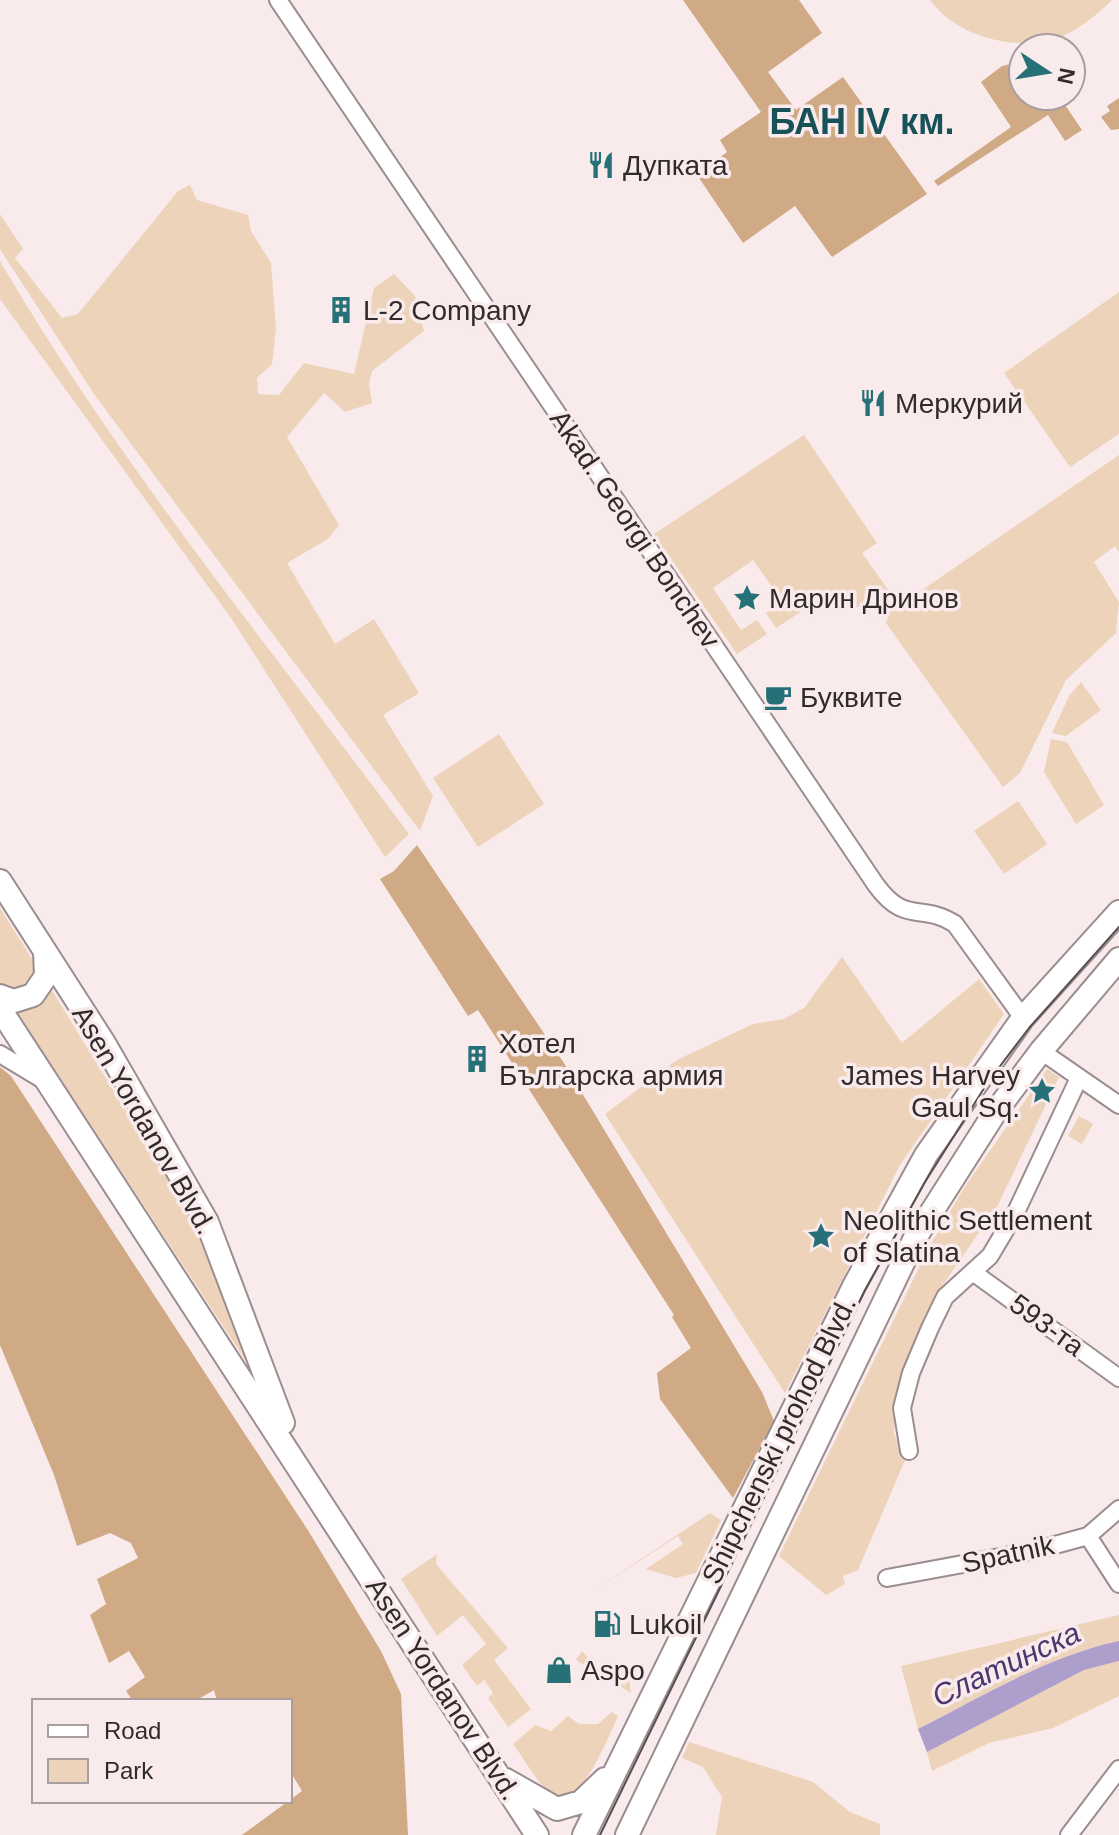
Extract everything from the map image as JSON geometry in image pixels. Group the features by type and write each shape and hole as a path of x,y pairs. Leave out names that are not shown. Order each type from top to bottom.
{"main road":[{"name":"Asen Yordanov Blvd.","path":"0,881 168,1150 207,1222 297,1462"},
{"name":"Shipchenski prohod Blvd.","path":"584,1835 885,1226 956,1109 1023,1018 1119,912"},
{"path":"0,996 20,1000 39,990 47,970 45,950"},
{"name":"Shipchenski prohod Blvd.","path":"627,1835 915,1238 951,1178 1041,1051 1119,959"},
{"name":"Asen Yordanov Blvd.","path":"0,1009 25,1061 48,1082 537,1835"},
{"path":"499,1775 548,1807 567,1808 590,1796 622,1756"}],"street":[{"name":"Akad. Georgi Bonchev","path":"278,0 876,885 897,909 944,917 955,924 1023,1018"},
{"path":"1041,1051 1078,1080 1119,1105"},
{"path":"0,1054 25,1061"},
{"path":"909,1451 902,1408 911,1373 945,1297 990,1256 1016,1212 1078,1080"},
{"name":"593-та","path":"974,1273 1119,1378"},
{"name":"Spatnik","path":"887,1578 1033,1551 1088,1536 1119,1509"},
{"path":"1088,1536 1119,1584"},
{"path":"1069,1835 1119,1769"}],"green space":[{"path":"930,0 1112,0 1071,32 1007,32 1007,41 986,38 954,23"},
{"path":"190,185 197,200 248,215 251,231 271,263 276,328 272,364 257,378 258,394 279,395 304,363 354,374 374,288 394,274 415,296 424,331 372,371 369,384 372,403 345,412 324,393 287,437 339,525 328,539 287,563 335,644 374,619 419,693 383,715 433,796 420,831 96,397 0,249 0,214 23,249 15,258 62,318 78,314 178,191"},
{"path":"0,261 46,336 144,482 409,834 385,857 231,618 0,299"},
{"path":"1119,292 1119,434 1070,467 1004,373"},
{"path":"804,435 877,543 862,553 889,591 869,604 837,612 822,598 776,628 766,613 782,601 753,560 713,588 741,630 757,620 767,634 737,654 654,534"},
{"path":"1119,455 1119,552 1115,546 1094,562 1119,602 1116,633 1066,680 1020,773 1003,787 886,623 890,612"},
{"path":"1081,682 1101,710 1066,736 1052,733 1069,696"},
{"path":"499,734 544,804 478,847 433,778"},
{"path":"1051,739 1067,742 1104,805 1076,824 1044,772"},
{"path":"1018,801 1047,844 1004,874 974,831"},
{"path":"0,908 34,962 35,981 19,992 0,984"},
{"path":"842,957 902,1043 979,979 1004,1014 900,1165 785,1393 605,1114 677,1060 753,1024 784,1019 804,1008"},
{"path":"51,989 190,1215 248,1364 15,1009 42,1000"},
{"path":"1047,1069 1059,1077 998,1205 942,1286 908,1356 895,1408 894,1434 905,1460 858,1570 843,1576 845,1584 826,1595 779,1556 929,1247 964,1188"},
{"path":"1079,1116 1093,1124 1082,1144 1068,1136"},
{"path":"710,1513 721,1520 696,1573 676,1578 646,1569 683,1544 678,1536 595,1590"},
{"path":"437,1554 436,1564 508,1648 494,1660 531,1709 508,1727 488,1698 493,1693 484,1680 477,1686 462,1665 486,1644 463,1615 437,1636 401,1579"},
{"path":"1119,1615 1119,1641 1066,1656 918,1729 901,1666"},
{"path":"582,1651 604,1675 626,1670 625,1686 628,1670 631,1693 576,1660"},
{"path":"1119,1661 1119,1696 1053,1728 989,1743 932,1771 927,1752 1084,1670"},
{"path":"612,1712 618,1716 599,1757 580,1786 569,1795 558,1797 546,1790 513,1744 535,1725 551,1731 568,1716 579,1724 598,1724"},
{"path":"689,1742 813,1782 850,1812 880,1824 880,1835 716,1835 722,1797 703,1767 682,1758"}],"shaded area":[{"path":"683,0 799,0 822,33 768,72 796,110 843,77 927,194 832,257 795,206 743,243 697,175 727,152 720,140 761,112"},
{"path":"1007,65 1007,112 1070,112 1082,130 1065,141 1048,115 938,186 934,181 1011,127 981,82"},
{"path":"1119,98 1119,129 1111,130 1101,117 1110,111 1107,106"},
{"path":"417,845 564,1063 762,1392 774,1421 733,1498 660,1399 657,1373 691,1348 672,1317 674,1315 478,1010 468,1016 380,879 394,871"},
{"path":"0,1067 11,1076 309,1532 381,1651 401,1694 408,1835 242,1835 286,1803 292,1803 292,1798 302,1791 292,1774 292,1699 216,1699 214,1690 198,1699 132,1699 126,1691 145,1677 129,1651 109,1663 90,1615 106,1604 97,1579 138,1558 131,1543 110,1533 77,1546 54,1475 0,1345"},
{"path":"1119,1641 1119,1661 1084,1670 927,1752 918,1729 1041,1667"}],"tram line":[{"path":"600,1835 865,1290 925,1182 988,1082 1029,1028 1119,927"}],"place":[{"name":"Дупката","path":"601,165"},
{"name":"L-2 Company","path":"341,310"},
{"name":"Меркурий","path":"873,403"},
{"name":"Марин Дринов","path":"747,598"},
{"name":"Буквите","path":"778,697"},
{"name":"Хотел Българска армия","path":"477,1059"},
{"name":"James Harvey Gaul Sq.","path":"1042,1091"},
{"name":"Neolithic Settlement of Slatina","path":"821,1236"},
{"name":"Lukoil","path":"607,1624"},
{"name":"Aspo","path":"559,1670"}],"district":[{"name":"БАН IV км.","path":"862,121"}],"water label":[{"name":"Слатинска","path":"1006,1664"}]}
